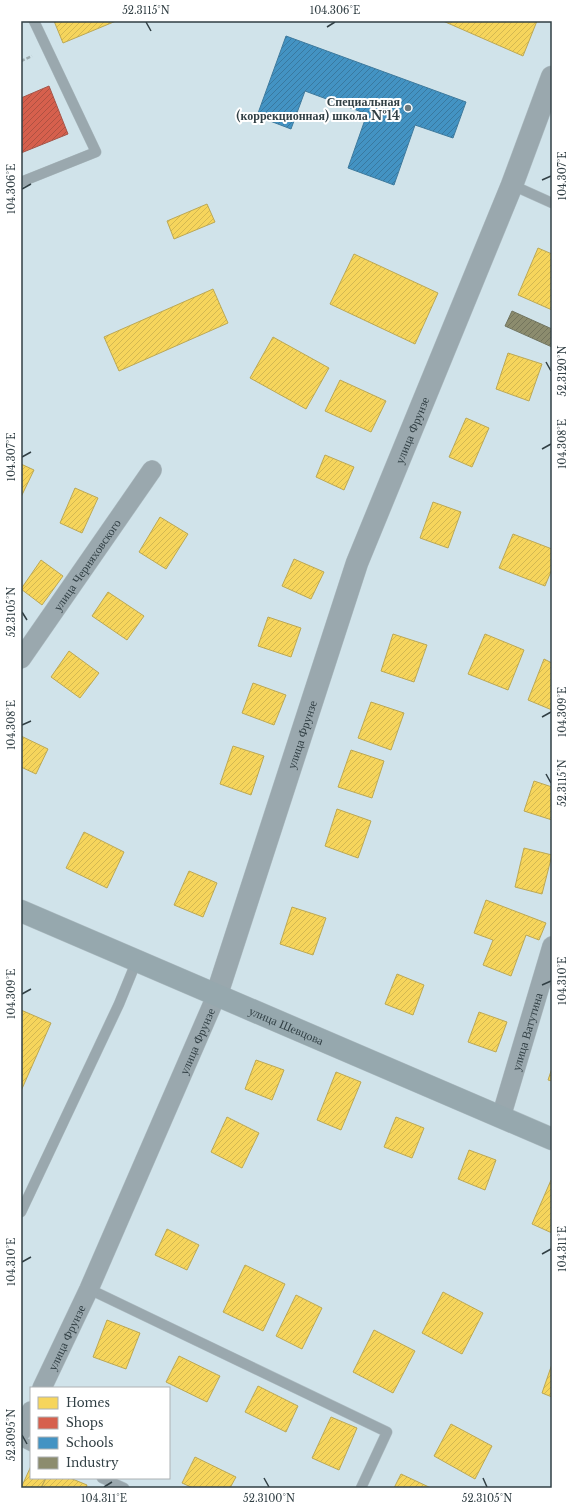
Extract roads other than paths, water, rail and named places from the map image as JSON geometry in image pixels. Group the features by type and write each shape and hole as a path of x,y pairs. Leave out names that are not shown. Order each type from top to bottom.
{"main road":[{"name":"улица Шевцова","path":"21,911 552,1139"}],"street":[{"name":"улица Фрунзе","path":"42,1387 89,1289 217,994 357,564 512,185 552,77"},
{"name":"улица Черняховского","path":"21,659 152,470"},
{"name":"улица Ватутина","path":"501,1117 552,946"},
{"path":"21,1432 30,1413"}],"lane":[{"path":"21,182 96,152 34,21"},
{"path":"512,185 552,203"},
{"path":"21,1212 119,1004 137,960"},
{"path":"89,1289 387,1432 361,1488"},
{"path":"21,1441 30,1446"},
{"path":"104,1479 124,1488"}],"place":[{"name":"Специальная (коррекционная) школа №14","path":"408,108"}]}
